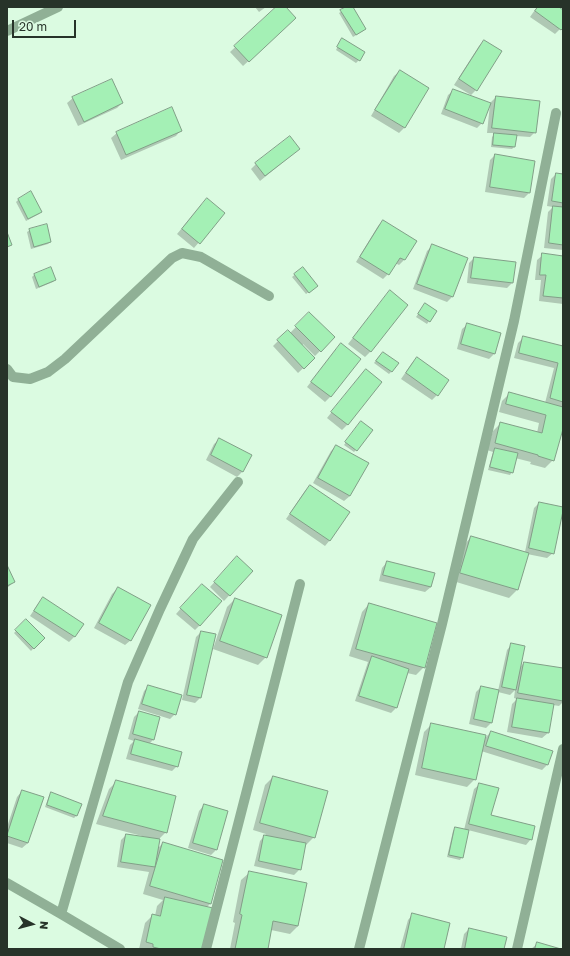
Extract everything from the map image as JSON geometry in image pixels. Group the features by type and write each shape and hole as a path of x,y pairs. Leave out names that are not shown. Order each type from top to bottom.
{"street":[{"path":"7,31 58,7"},
{"path":"359,949 442,624 514,321 556,113"},
{"path":"7,369 14,377 30,379 48,372 66,359 172,258 182,254 200,257 269,296"},
{"path":"61,914 128,682 193,539 238,482"},
{"path":"206,949 300,584"},
{"path":"517,949 563,749"},
{"path":"7,883 120,949"}],"building":[{"path":"276,7 286,7 296,18 249,62 234,46"},
{"path":"346,7 353,7 366,29 356,35 340,10"},
{"path":"538,7 559,7 563,10 563,28 561,30 535,11"},
{"path":"342,38 365,52 360,61 337,47"},
{"path":"484,40 502,51 477,91 459,79"},
{"path":"400,70 429,88 405,128 375,110"},
{"path":"112,79 123,103 84,122 72,97"},
{"path":"453,89 491,103 483,124 445,109"},
{"path":"496,96 540,101 536,133 492,128"},
{"path":"172,107 182,131 126,155 116,132"},
{"path":"494,133 517,135 515,147 493,145"},
{"path":"290,136 300,149 265,176 255,163"},
{"path":"495,154 535,161 530,193 490,187"},
{"path":"556,173 563,174 563,203 552,201"},
{"path":"31,191 42,212 28,219 18,199"},
{"path":"207,198 225,213 200,244 182,229"},
{"path":"553,206 563,207 563,245 549,243"},
{"path":"383,220 417,241 405,260 400,258 389,275 360,257"},
{"path":"47,224 51,242 34,247 29,229"},
{"path":"7,232 12,245 7,247"},
{"path":"432,244 468,258 453,297 417,284"},
{"path":"542,253 563,256 563,298 543,296 546,275 540,275"},
{"path":"474,257 516,262 513,283 471,278"},
{"path":"51,267 56,280 39,287 34,274"},
{"path":"303,267 318,286 309,293 294,274"},
{"path":"390,290 408,305 371,352 353,338"},
{"path":"425,303 437,311 430,322 418,314"},
{"path":"309,312 335,337 321,352 295,326"},
{"path":"467,323 501,333 495,354 461,344"},
{"path":"288,330 315,358 304,369 277,340"},
{"path":"523,336 563,346 563,402 550,398 558,363 519,353"},
{"path":"341,343 361,359 331,397 311,382"},
{"path":"383,352 399,363 392,372 376,361"},
{"path":"417,357 449,380 438,396 406,373"},
{"path":"366,369 382,382 348,425 331,412"},
{"path":"509,392 563,407 563,429 554,461 495,443 500,422 542,433 546,415 506,404"},
{"path":"361,421 373,430 357,451 345,442"},
{"path":"219,438 252,455 243,472 211,455"},
{"path":"336,445 369,463 350,496 318,478"},
{"path":"495,448 518,453 513,473 490,467"},
{"path":"310,485 350,512 330,541 290,514"},
{"path":"539,502 563,507 554,554 529,548"},
{"path":"471,536 529,553 518,590 460,573"},
{"path":"237,556 253,571 230,596 214,582"},
{"path":"387,561 435,573 431,587 383,575"},
{"path":"7,565 15,582 7,586"},
{"path":"202,584 222,601 200,626 180,608"},
{"path":"118,587 151,605 131,641 99,623"},
{"path":"43,597 84,624 75,637 34,611"},
{"path":"235,598 282,615 267,658 220,641"},
{"path":"369,603 437,623 425,668 356,649"},
{"path":"26,619 45,638 34,649 15,630"},
{"path":"201,631 216,634 201,698 187,695"},
{"path":"511,643 525,646 516,690 502,687"},
{"path":"372,656 409,669 397,708 359,696"},
{"path":"524,662 563,668 563,701 518,693"},
{"path":"148,685 182,695 176,715 142,704"},
{"path":"481,686 499,690 492,723 474,719"},
{"path":"517,698 554,704 549,733 512,727"},
{"path":"139,711 160,717 154,740 133,734"},
{"path":"431,723 486,735 476,780 422,768"},
{"path":"491,731 553,751 548,765 486,746"},
{"path":"135,739 182,752 178,767 131,754"},
{"path":"273,776 328,791 315,838 260,823"},
{"path":"116,780 176,796 167,833 103,816"},
{"path":"479,783 499,788 491,815 535,826 532,840 469,824"},
{"path":"22,790 44,797 28,843 7,836"},
{"path":"51,792 82,804 77,816 47,805"},
{"path":"204,804 228,811 217,850 193,843"},
{"path":"455,827 469,830 463,858 449,855"},
{"path":"126,834 160,839 155,867 121,862"},
{"path":"264,835 306,843 301,870 259,861"},
{"path":"163,842 223,860 211,904 150,886"},
{"path":"249,871 307,883 298,926 273,921 268,949 235,949 242,915 240,914"},
{"path":"165,897 213,908 204,949 161,949 153,947 153,944 146,942 152,914 160,916"},
{"path":"412,913 450,923 444,949 404,949"},
{"path":"469,928 507,937 504,949 465,949"},
{"path":"537,942 561,949 535,949"}]}
